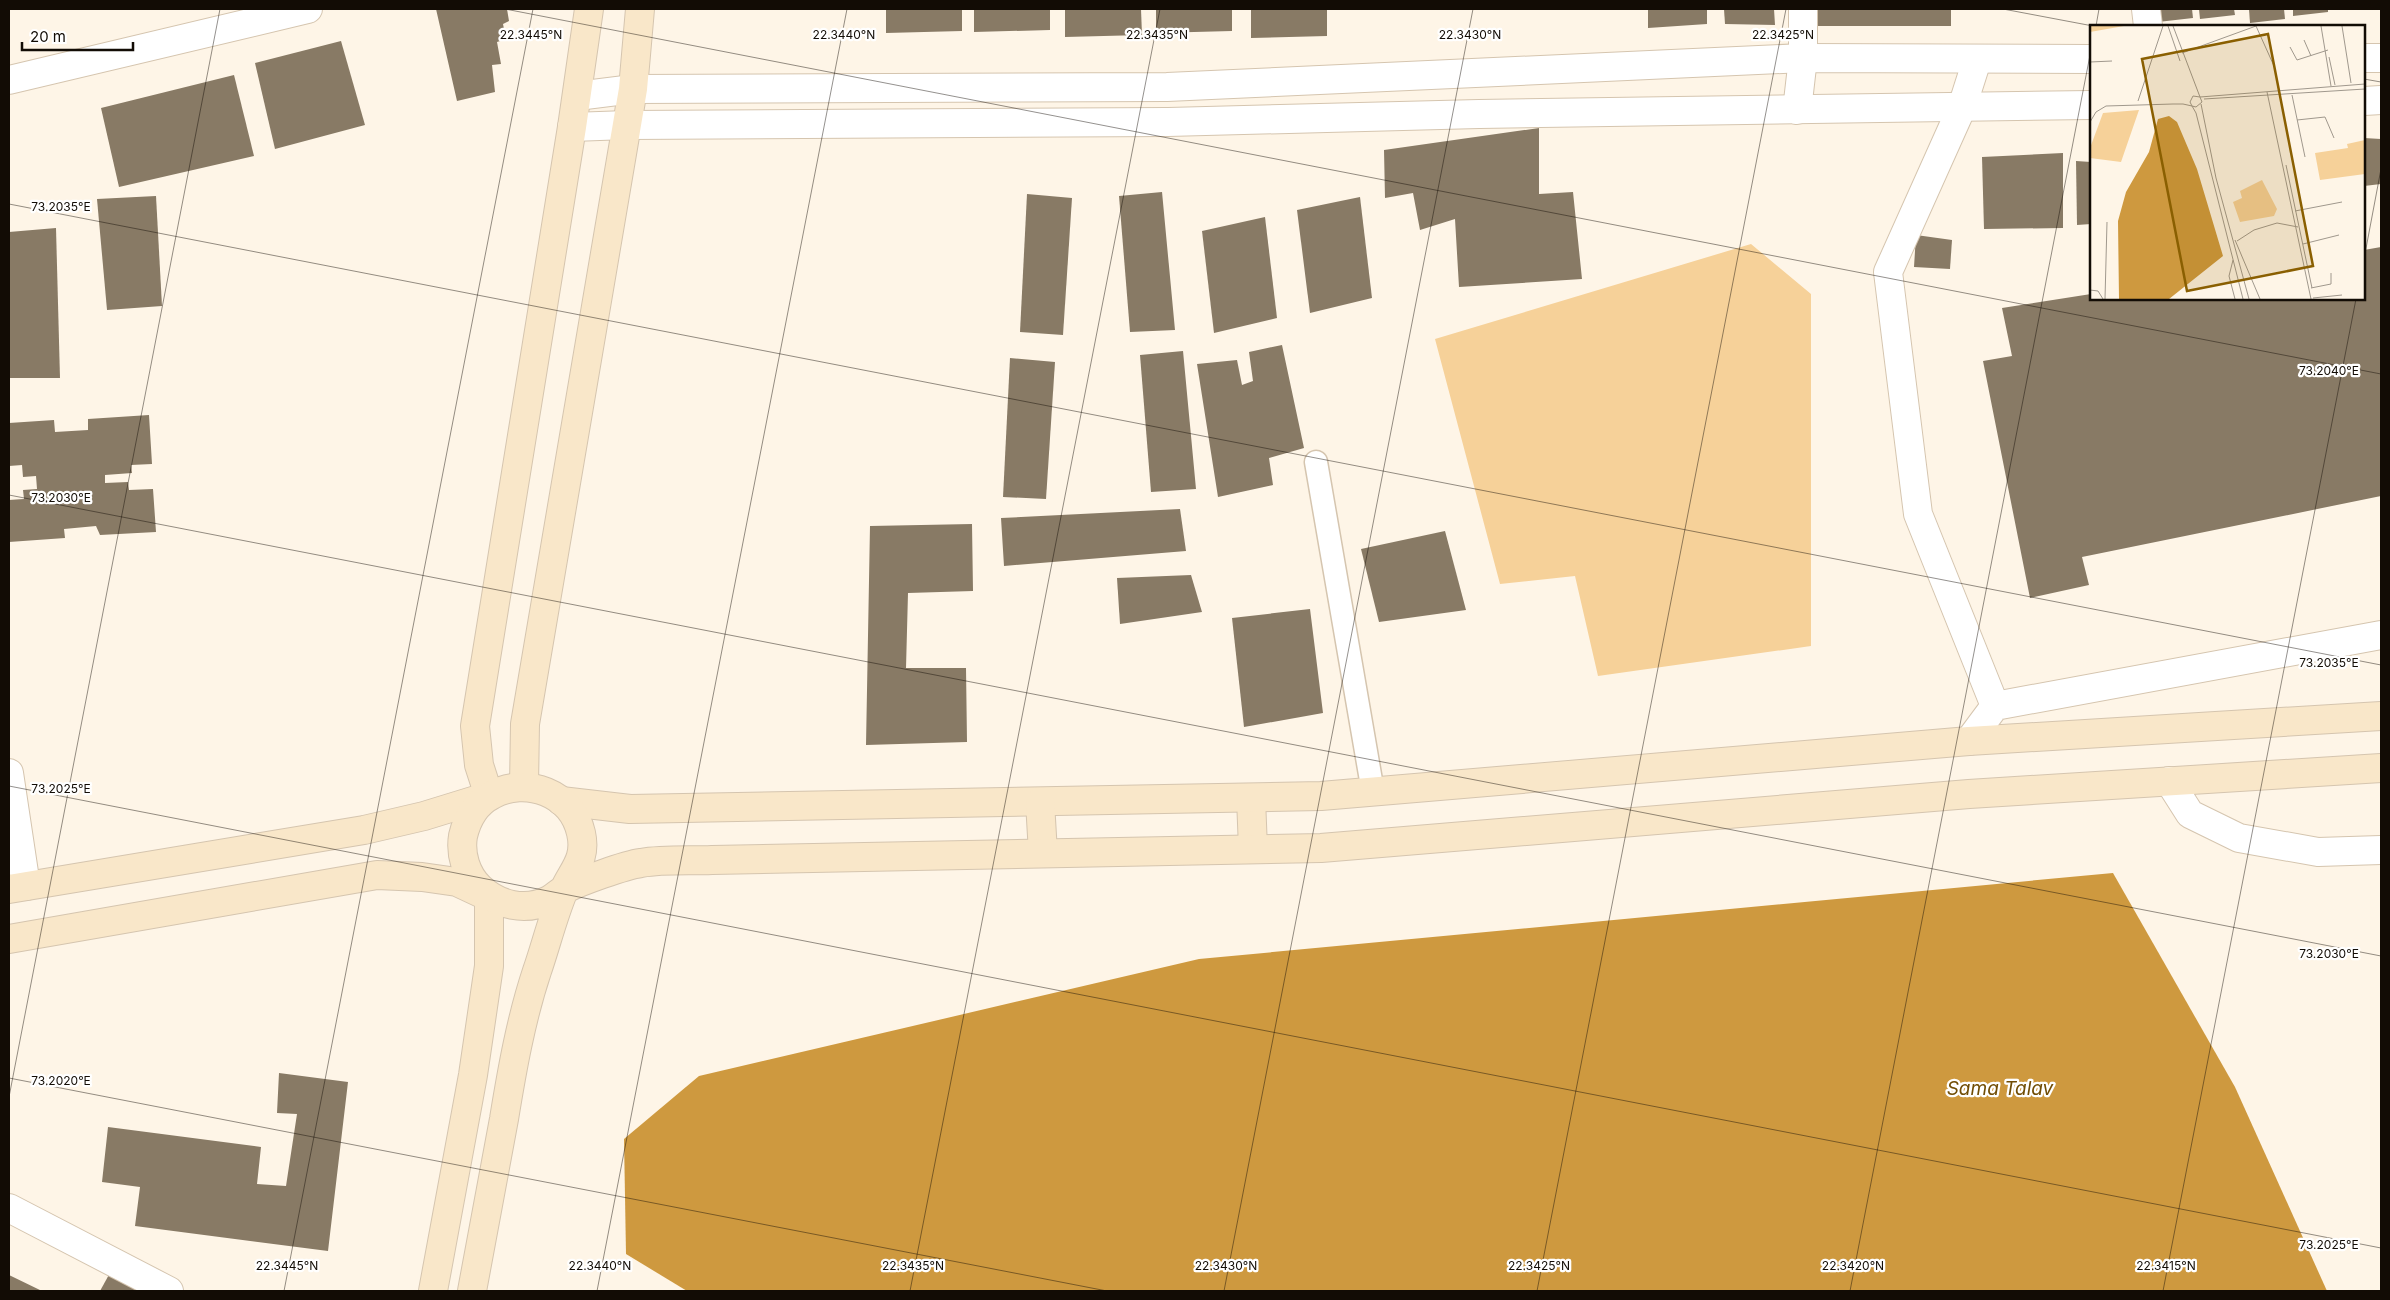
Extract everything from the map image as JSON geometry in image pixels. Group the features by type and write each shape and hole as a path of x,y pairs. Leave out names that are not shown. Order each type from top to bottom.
{"main road":[{"path":"489,796 479,765 475,726 577,96 589,9"},
{"path":"524,786 525,724 633,89 640,9"},
{"path":"561,800 630,809 1321,796 1969,741 2381,716"},
{"path":"9,938 377,875 422,876 457,882 508,905 528,906 548,900 565,889 640,863 1321,848 1959,795 2381,768"},
{"path":"17,888 364,830 424,816 489,796 507,788 524,786 545,790 561,800 574,815 581,834 582,852 576,872 565,889 533,983 513,1068 472,1291"},
{"path":"433,1291 473,1075 489,966 489,897 474,883 465,865 462,845 465,826 475,809 489,796"},
{"path":"1251,798 1252,849"},
{"path":"1040,802 1043,853"}],"street":[{"path":"9,80 308,9"},
{"path":"1797,110 1803,58 1803,9"},
{"path":"2146,9 2148,25"},
{"path":"577,96 633,89 1167,87 1803,58 2090,59"},
{"path":"2365,58 2381,58"},
{"path":"1977,60 1962,107 1888,272 1918,514 1995,706"},
{"path":"1401,76 1403,116"},
{"path":"1167,87 1168,122"},
{"path":"2365,101 2381,100"},
{"path":"572,127 627,125 1168,122 1403,116 2090,105"},
{"path":"1969,741 1995,706 2381,635"},
{"path":"9,773 17,888"},
{"path":"2169,782 2190,814 2239,838 2318,852 2381,850"},
{"path":"9,1208 169,1291"}],"lane":[{"path":"1316,462 1373,792"}],"shaded area":[{"path":"1751,244 1811,294 1811,646 1598,676 1575,576 1500,584 1435,339"}],"water":[{"name":"Sama Talav","path":"2113,873 2235,1087 2327,1291 687,1291 626,1254 624,1139 699,1076 1199,959"}],"building":[{"path":"436,9 507,9 509,21 503,24 506,39 497,42 501,64 492,65 495,92 457,101"},
{"path":"886,9 962,9 962,31 886,33"},
{"path":"974,9 1050,9 1050,30 974,32"},
{"path":"1065,9 1141,9 1142,35 1065,37"},
{"path":"1156,9 1232,9 1232,31 1156,33"},
{"path":"1251,9 1327,9 1327,36 1251,38"},
{"path":"1648,9 1707,9 1707,24 1648,28"},
{"path":"1724,9 1774,9 1775,25 1725,24"},
{"path":"1816,9 1951,9 1951,26 1815,26"},
{"path":"2157,9 2192,9 2193,18 2158,22"},
{"path":"2199,9 2234,9 2235,15 2200,19"},
{"path":"2249,9 2284,9 2285,19 2250,23"},
{"path":"2293,9 2328,9 2328,12 2293,16"},
{"path":"341,41 365,125 275,149 255,63"},
{"path":"234,75 254,156 119,187 101,108"},
{"path":"1539,128 1539,194 1573,192 1582,279 1459,287 1455,219 1420,230 1413,193 1385,198 1384,150"},
{"path":"2365,138 2381,139 2381,184 2365,186"},
{"path":"2063,153 2063,228 1984,229 1982,157"},
{"path":"2076,161 2090,162 2090,224 2077,225"},
{"path":"1162,192 1175,330 1130,332 1119,196"},
{"path":"1027,194 1072,198 1063,335 1020,332"},
{"path":"156,196 162,306 107,310 97,199"},
{"path":"1360,197 1372,298 1310,313 1297,210"},
{"path":"1265,217 1277,318 1214,333 1202,231"},
{"path":"56,228 60,378 9,378 9,232"},
{"path":"1916,235 1952,240 1950,269 1914,267"},
{"path":"2381,247 2381,496 2082,557 2089,585 2030,598 1983,361 2012,356 2002,308 2090,294 2090,300 2365,300 2365,250"},
{"path":"1282,345 1304,448 1269,458 1273,485 1218,497 1197,364 1237,360 1242,385 1253,381 1249,352"},
{"path":"1183,351 1196,489 1151,492 1140,355"},
{"path":"1010,358 1055,362 1046,499 1003,497"},
{"path":"149,415 152,464 131,465 132,473 105,475 105,483 128,482 129,490 153,489 156,532 100,535 96,526 64,529 65,538 9,542 9,500 24,499 23,490 37,489 36,476 23,477 22,465 9,466 9,423 54,420 55,432 88,430 88,419"},
{"path":"1180,509 1186,551 1004,566 1001,518"},
{"path":"972,524 973,591 908,593 906,668 966,668 967,742 866,745 870,526"},
{"path":"1445,531 1466,610 1379,622 1361,549"},
{"path":"1191,575 1202,612 1120,624 1117,578"},
{"path":"1310,609 1323,713 1244,727 1232,618"},
{"path":"279,1073 348,1082 328,1251 135,1226 140,1187 102,1182 108,1127 261,1147 257,1184 286,1186 297,1114 277,1113"},
{"path":"111,1271 144,1291 100,1291"},
{"path":"9,1275 42,1291 9,1291"}]}
